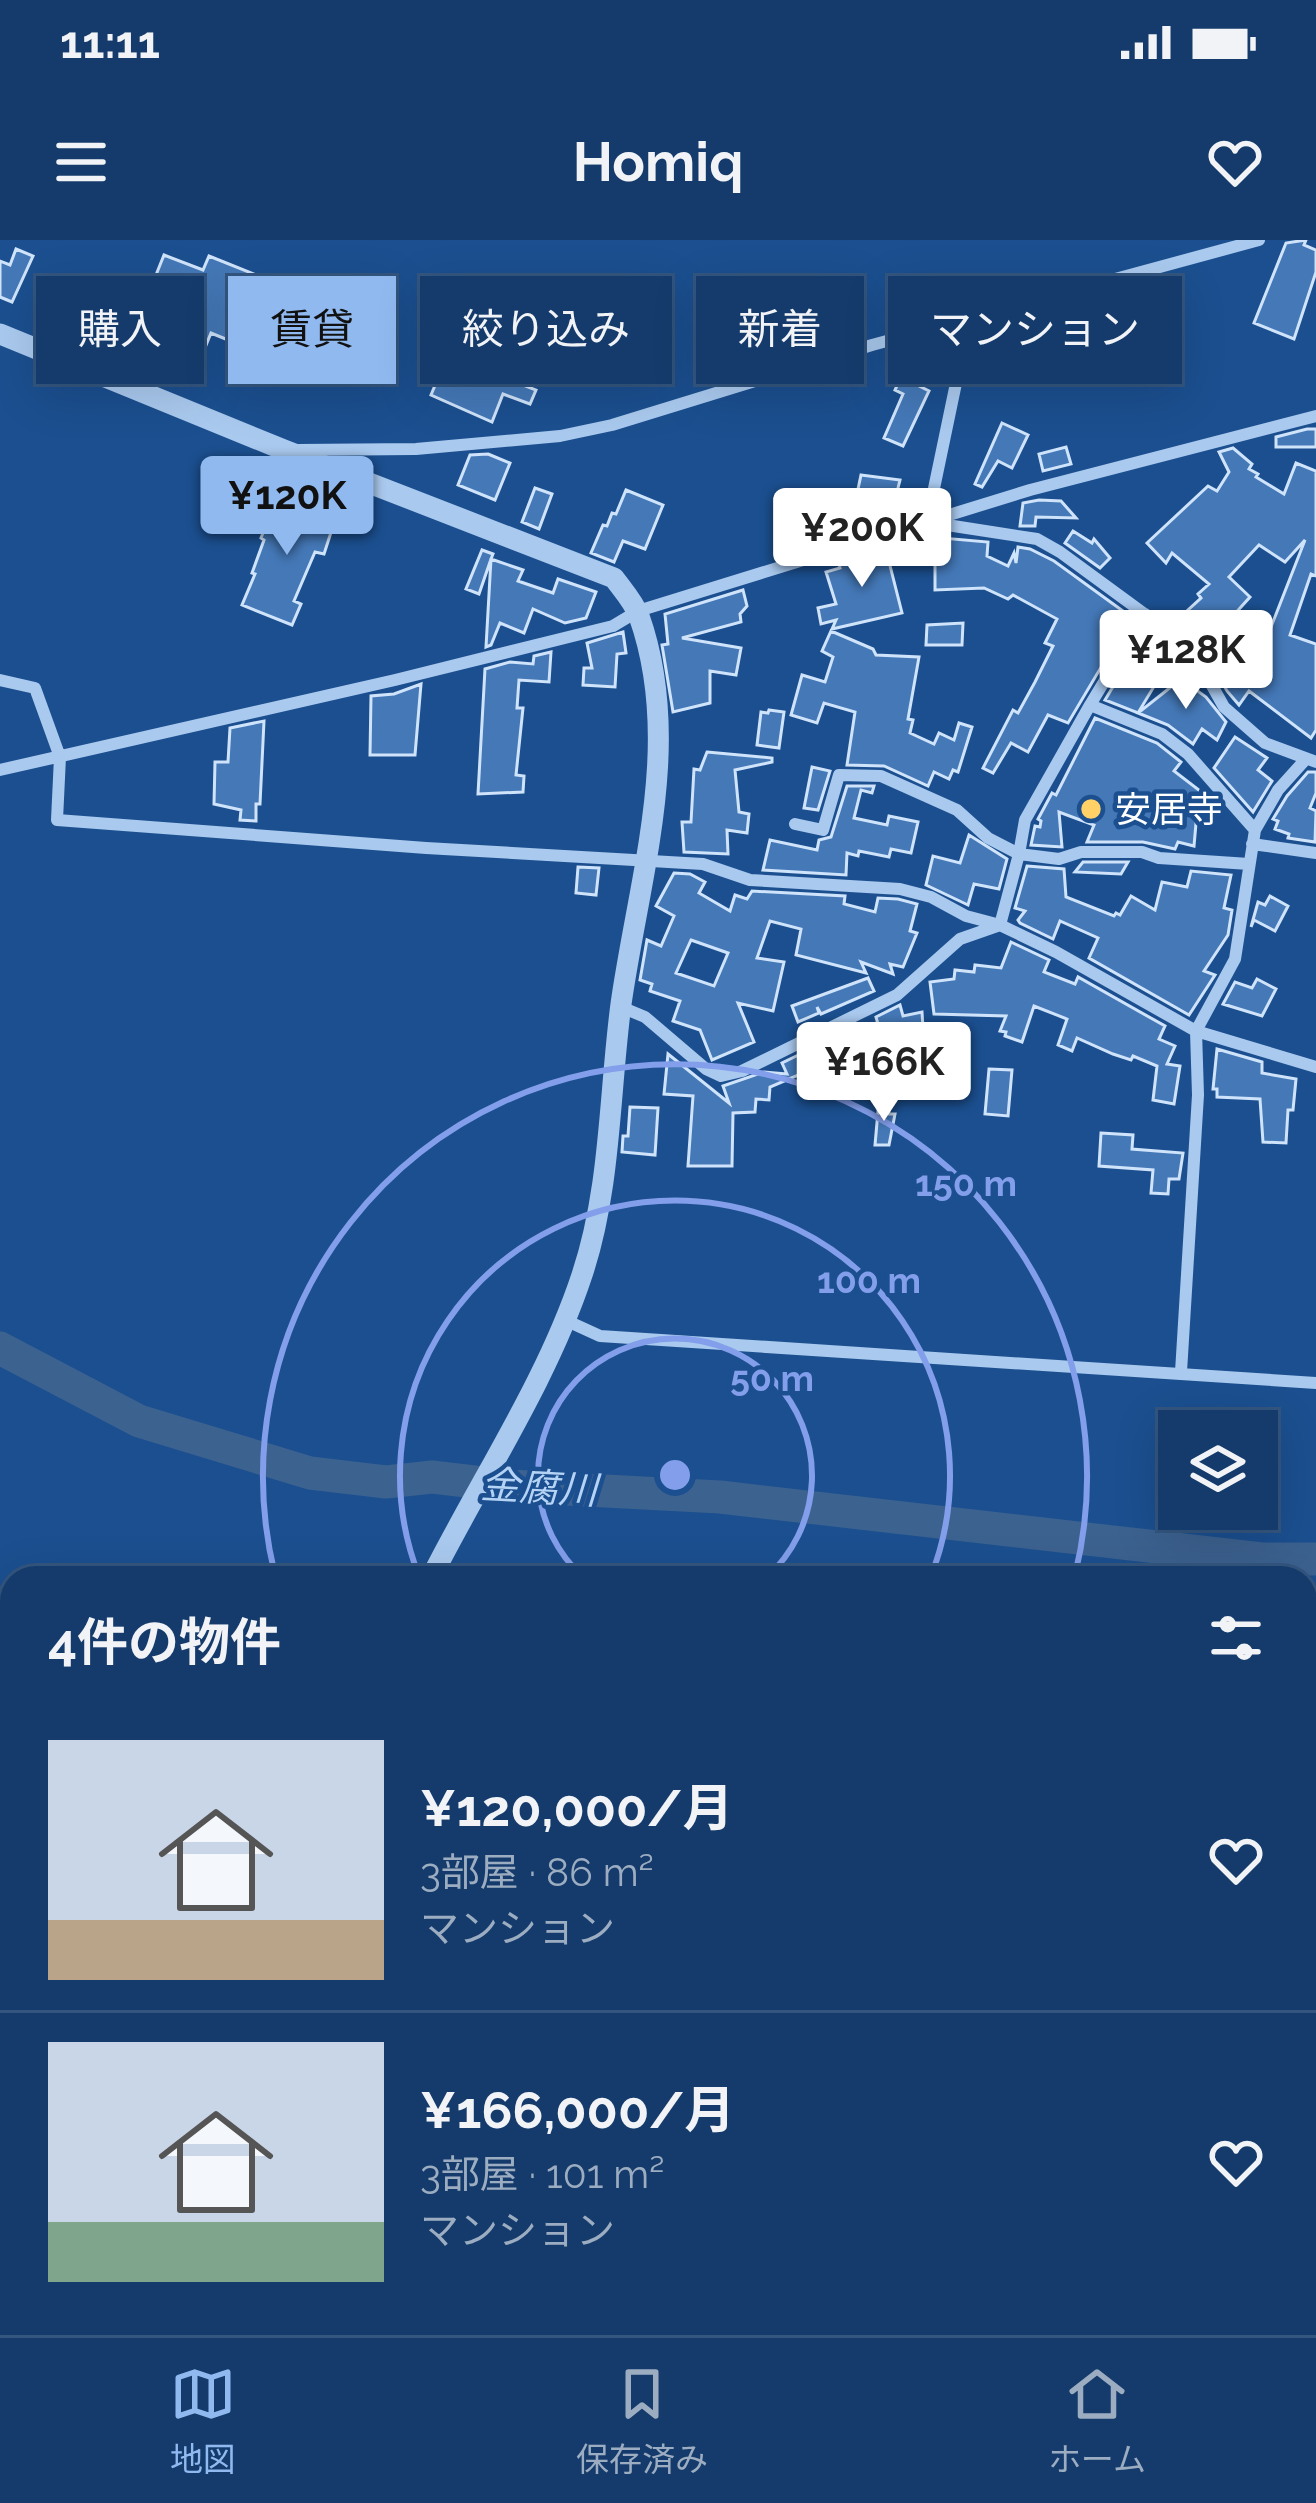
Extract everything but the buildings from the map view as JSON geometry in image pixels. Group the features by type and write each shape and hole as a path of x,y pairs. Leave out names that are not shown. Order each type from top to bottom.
{"street":[{"path":"1130,276 1258,240"},
{"path":"0,334 284,451 614,578 638,611 654,689 659,787 621,1007 606,1172 583,1272 565,1320 437,1566"},
{"path":"284,451 416,449 560,436 612,425 888,341"},
{"path":"927,522 956,384"},
{"path":"0,770 592,632 638,611 1030,490 1316,416"},
{"path":"927,522 1036,539 1191,648 1224,706 1265,743 1310,761 1278,790 1254,837 1235,959 1196,1031 1198,1095 1181,1372"},
{"path":"1000,925 1024,820 1145,614"},
{"path":"0,680 35,688 60,757 57,820 703,864 750,880 900,889 932,897 965,916 1000,925 1057,952 1196,1031 1316,1067"},
{"path":"1090,705 1162,734 1188,754 1254,837 1316,853"},
{"path":"795,824 824,830 839,775 880,776 957,810 988,838 1019,854 1059,859 1082,852 1142,852 1159,858 1249,864"},
{"path":"621,1007 645,1017 706,1069 721,1076 742,1071 897,995 959,939 1000,925"},
{"path":"565,1320 600,1336 1316,1383"}],"waterway":[{"name":"金腐川","path":"0,1348 139,1421 310,1473 386,1482 432,1477 720,1497 1262,1559 1316,1559"}],"place":[{"name":"安居寺","path":"1091,809"}]}
